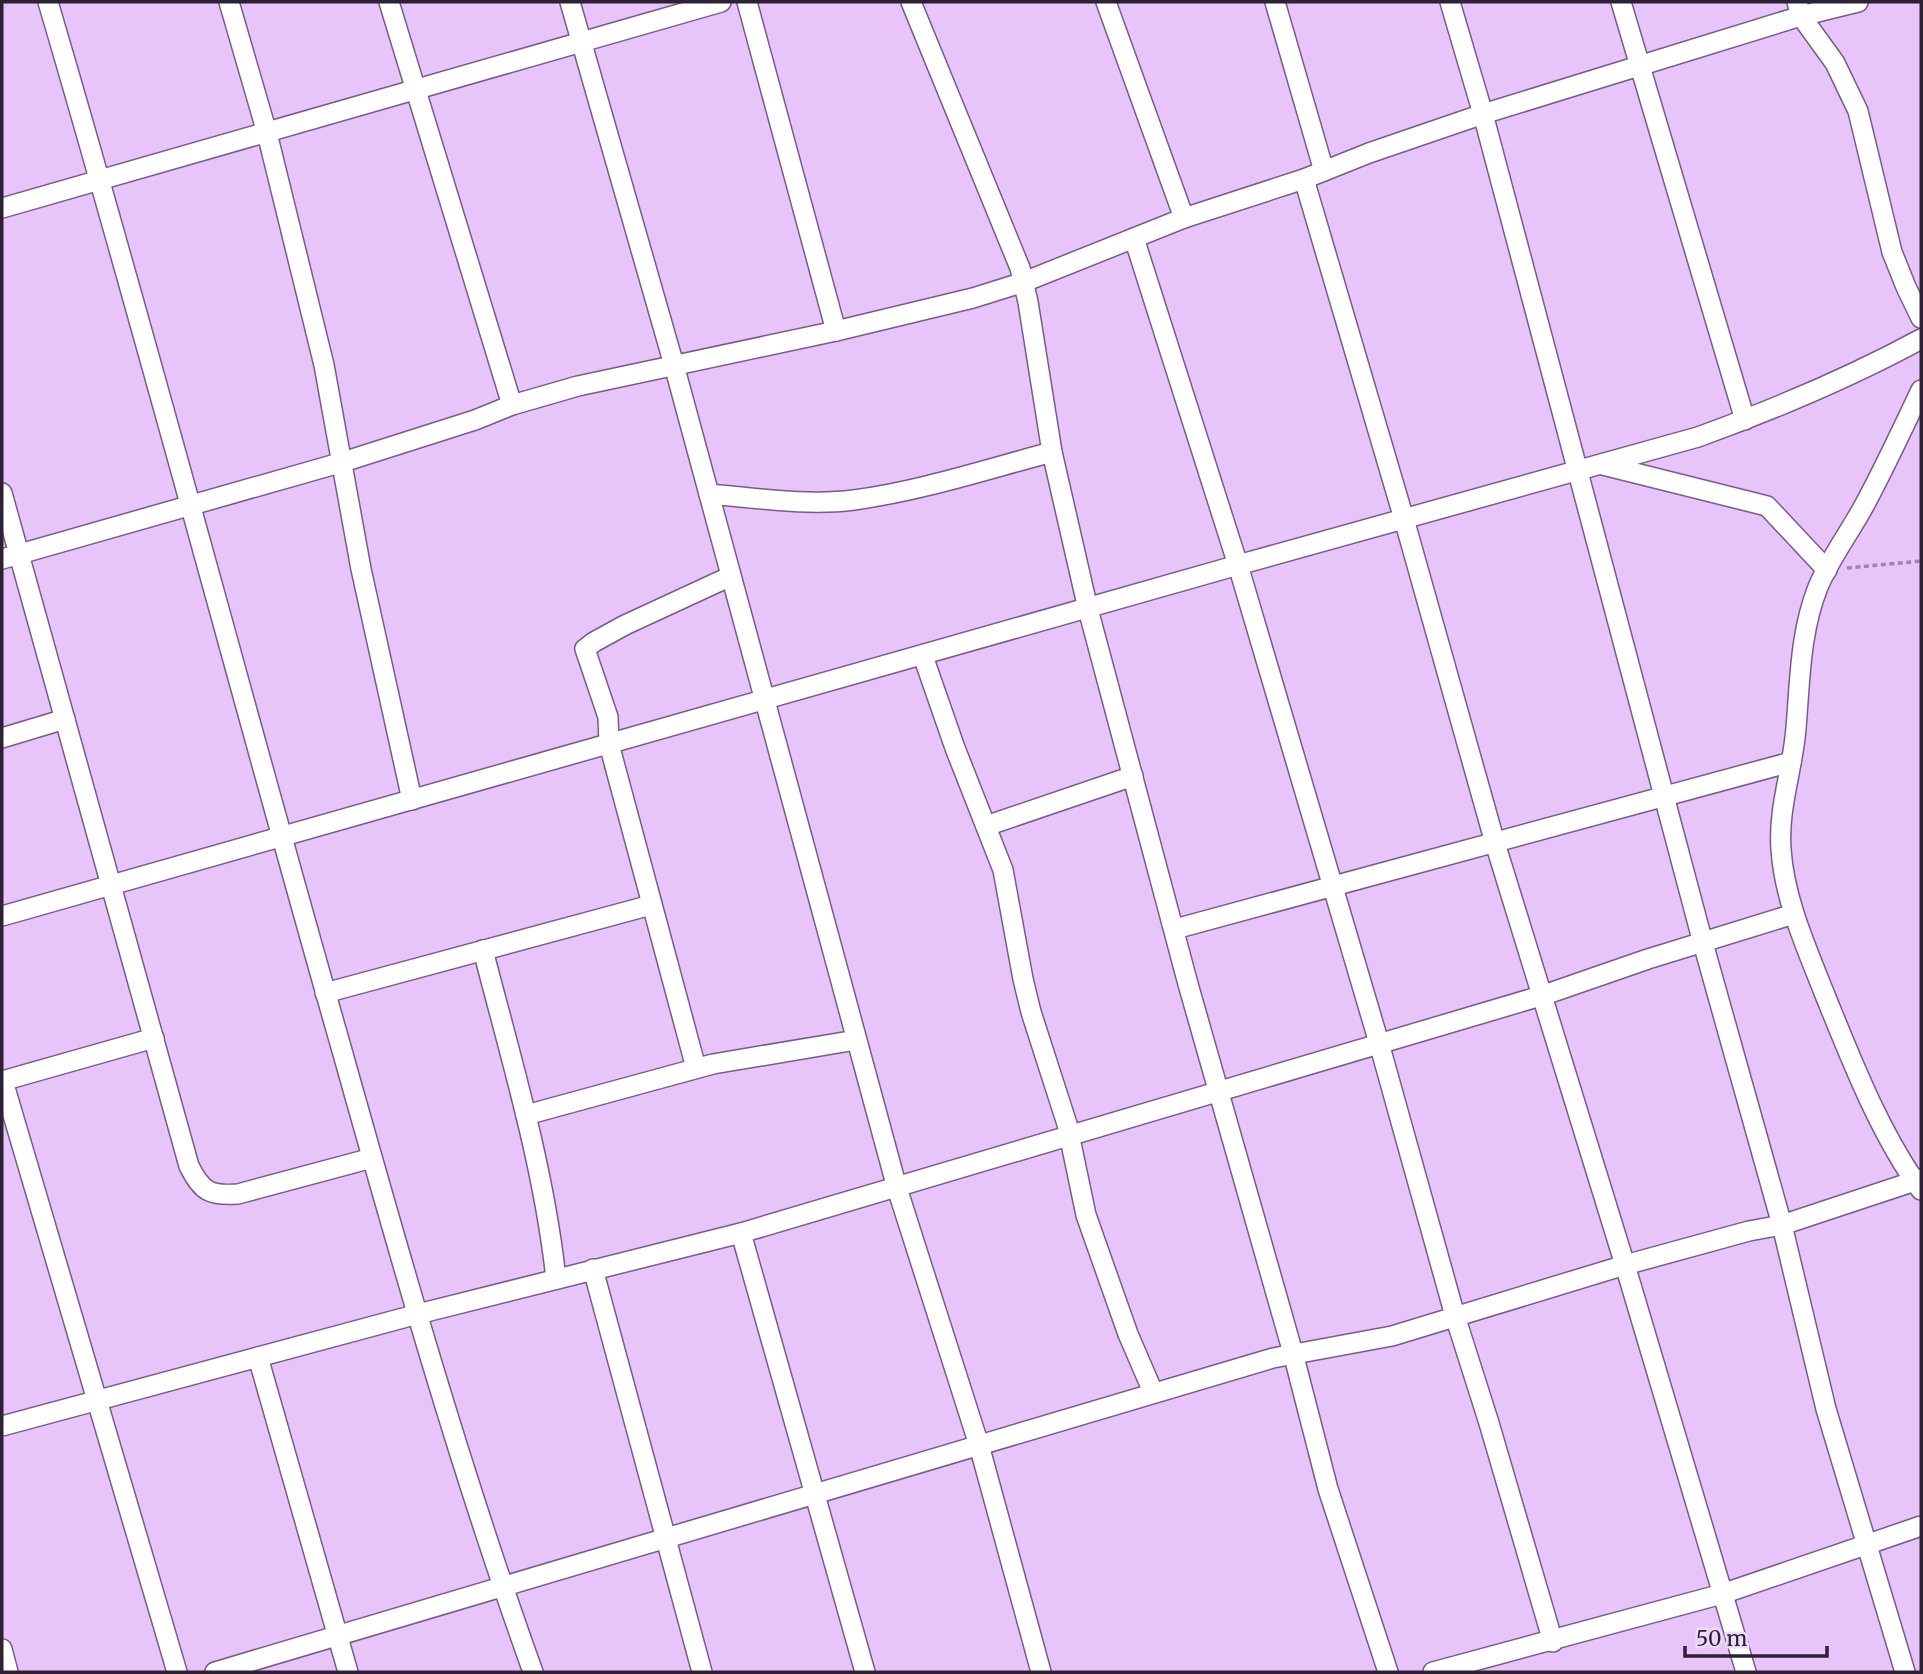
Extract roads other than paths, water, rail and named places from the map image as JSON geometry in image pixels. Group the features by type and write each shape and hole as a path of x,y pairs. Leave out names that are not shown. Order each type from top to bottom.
{"street":[{"path":"48,2 372,1158 503,1588 533,1672"},
{"path":"229,2 267,133 324,365 362,569 412,800"},
{"path":"389,2 512,405"},
{"path":"570,2 674,365 897,1188 979,1445 1041,1672"},
{"path":"2,208 721,2"},
{"path":"747,2 836,331"},
{"path":"911,2 1013,247 1024,282 1052,452 1088,609 1188,984 1293,1353 1328,1489 1388,1672"},
{"path":"1106,2 1184,218"},
{"path":"1275,2 1324,171"},
{"path":"1450,2 1483,114 1703,943 1782,1225 1826,1409 1905,1672"},
{"path":"1621,2 1745,420"},
{"path":"10,556 343,462 475,420 512,405 599,381 836,331 972,298 1024,282 1184,218 1304,179 1554,90 1641,66 1799,9 1858,2"},
{"path":"1799,9 1835,63 1853,99 1864,133 1892,252 1921,318"},
{"path":"1304,179 1404,519 1495,843 1544,995 1745,1672"},
{"path":"1134,238 1238,565 1379,1042 1455,1317 1553,1642"},
{"path":"2,916 1698,437 1855,374 1921,339"},
{"path":"215,1672 1153,1392 1293,1353 1365,1343 1625,1265 1749,1231 1782,1225 1919,1184 1892,1143 1843,1041 1794,914 1786,884 1780,834 1781,814 1797,726 1802,650 1813,605 1827,570 1866,503 1921,390"},
{"path":"709,494 809,502 852,500 909,489 1052,452"},
{"path":"1602,464 1767,506 1827,570"},
{"path":"2,493 10,556 65,719 189,1166 197,1182 209,1192 219,1195 238,1194 372,1158"},
{"path":"696,1068 609,744 608,717 586,656 586,648 625,625 731,576"},
{"path":"923,656 955,748 1003,870 1016,949 1031,1012 1070,1136 1076,1178 1095,1246 1153,1392"},
{"path":"2,738 65,719"},
{"path":"1175,929 1791,762"},
{"path":"986,826 1133,776"},
{"path":"325,993 651,905"},
{"path":"2,1426 418,1314 741,1233 1544,995 1648,959 1794,914"},
{"path":"483,950 526,1115 546,1205 556,1279"},
{"path":"154,1038 2,1081 177,1672"},
{"path":"526,1115 696,1068 790,1049 856,1040"},
{"path":"741,1233 865,1672"},
{"path":"593,1269 668,1538 702,1672"},
{"path":"258,1357 348,1672"},
{"path":"1433,1672 1553,1642 1723,1594 1921,1526"},
{"path":"2,1649 9,1672"}]}
